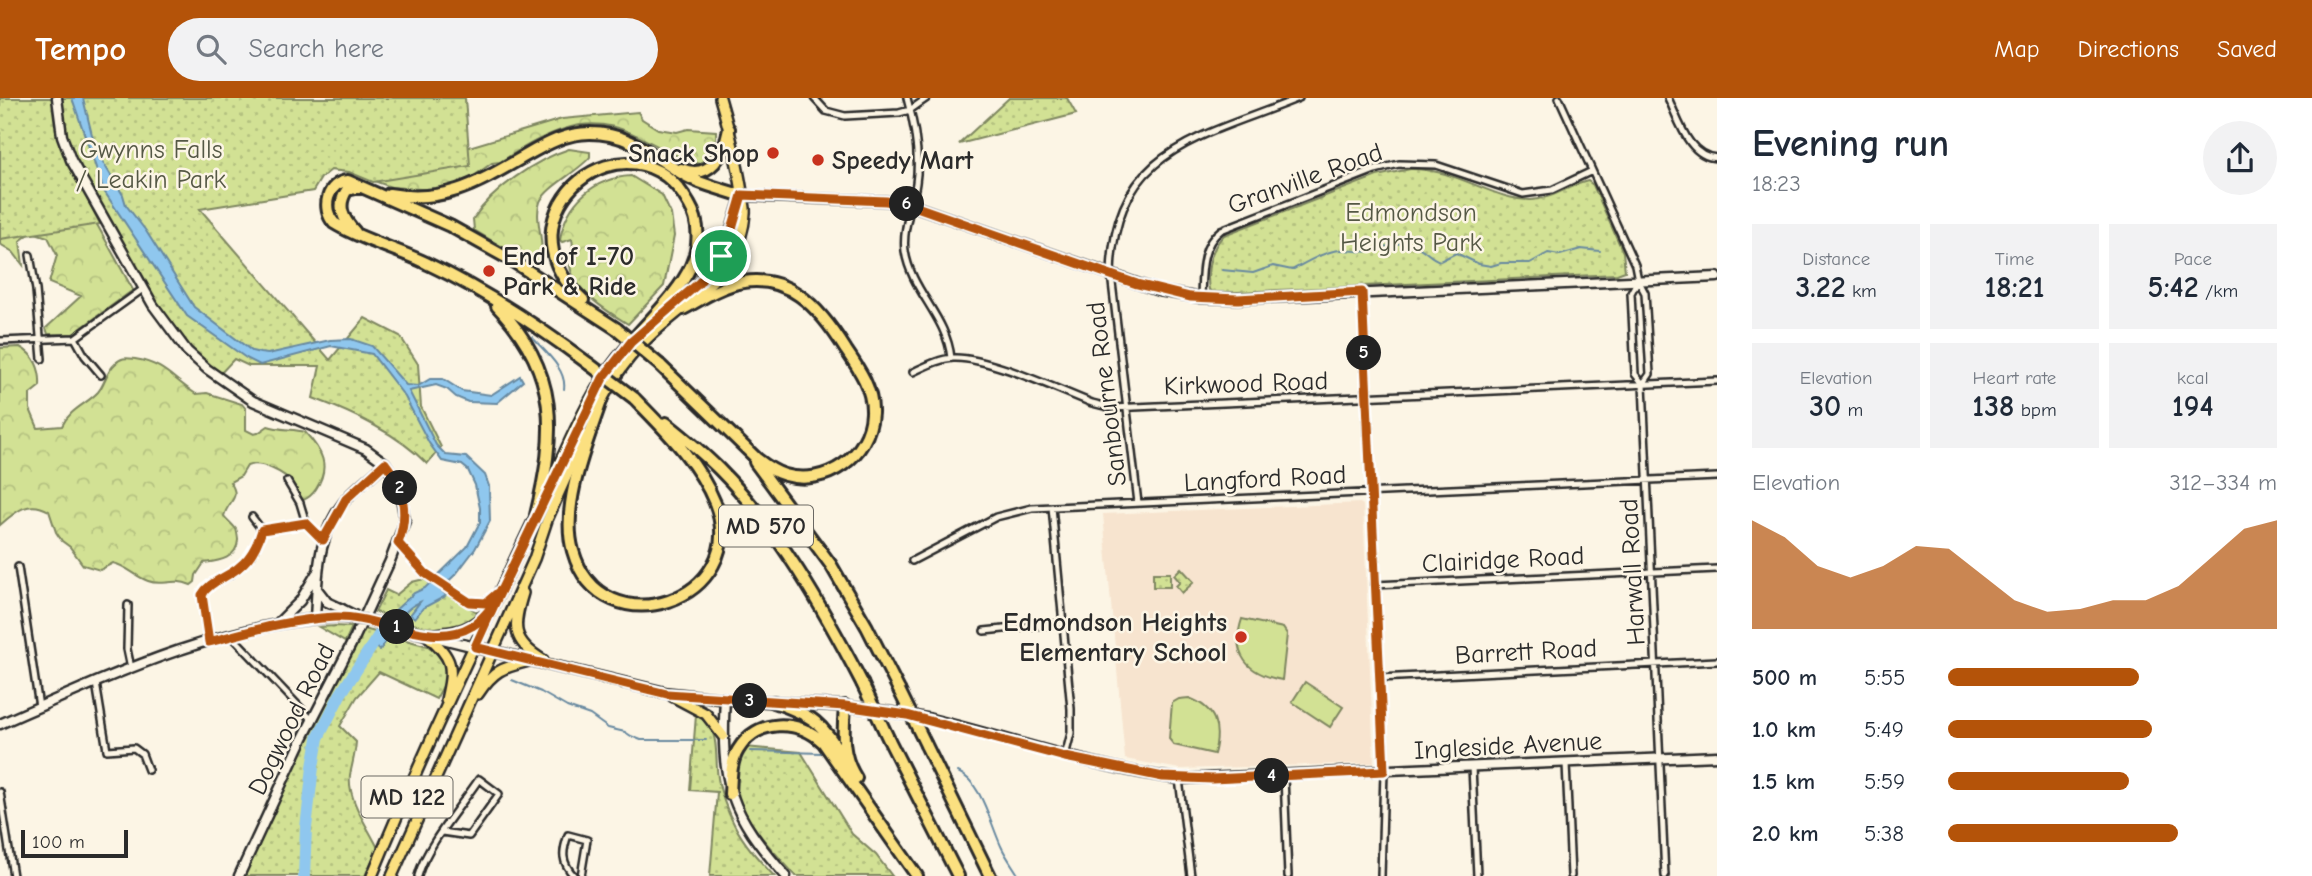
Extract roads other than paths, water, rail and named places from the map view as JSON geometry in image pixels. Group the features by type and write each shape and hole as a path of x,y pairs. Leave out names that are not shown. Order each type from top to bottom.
{"highway":[{"path":"670,164 697,172 713,166 723,153 729,130"},
{"path":"368,189 411,197 442,195 472,186 552,141 589,133 625,139 698,182 742,195"},
{"path":"617,329 573,292 565,281 555,259 551,233 558,207 572,187 590,172 624,163 650,168 679,187 692,208 697,233 695,256 685,277 631,342"},
{"name":"MD 570","path":"958,876 862,683 807,584 731,481 683,437 545,331 430,264 334,223 328,216 326,204 332,190 342,181 368,189 450,226 492,249 617,329 660,365 732,434 788,503 831,565 867,627 990,876"},
{"path":"683,309 721,289 742,282 766,282 786,287 805,298 824,317 869,388 872,419 861,446 839,468 822,475 799,478 772,471 732,434"},
{"path":"485,294 507,316 524,339 537,364 545,388 549,410 550,449 536,515"},
{"path":"601,401 575,486 570,524 573,552 583,574 601,592 627,604 656,606 682,596 703,580 716,556 721,530 716,504 699,473 676,442 634,398"},
{"path":"775,702 805,713 826,731 917,876"},
{"path":"845,706 843,742 849,768"},
{"path":"730,794 735,758 738,750 751,736 779,724 807,730 823,742 917,876"}],"main road":[{"name":"MD 122","path":"392,876 534,559 547,520 601,401 611,383 638,349 719,275 733,253 746,212 720,98"},
{"name":"MD 122","path":"372,876 495,603 593,396 603,378 631,342 711,270 727,242 742,195"},
{"path":"534,559 518,609 516,632 519,640 530,652 554,667"},
{"path":"423,634 456,632 472,627 495,603"},
{"path":"423,634 446,653 452,667 442,719"},
{"name":"Ingleside Avenue","path":"475,647 667,694 845,706"},
{"path":"466,713 492,674 530,660"},
{"path":"667,694 706,714 723,736"}],"street":[{"path":"57,98 62,136 71,160 143,289 179,342 207,369 253,401 355,443 385,463 346,499 323,540 317,572 315,618"},
{"path":"814,98 826,111 845,116 899,113 910,110 927,98"},
{"path":"906,98 910,110 917,174 904,240 908,263 947,336 951,358"},
{"name":"Sanbourne Road","path":"1138,503 1111,274 1112,244 1119,215 1131,193 1153,166 1180,145 1299,98"},
{"name":"Harwall Road","path":"1559,98 1635,265 1644,293 1650,374 1643,384"},
{"path":"1668,98 1695,149 1708,157 1717,158"},
{"name":"Granville Road","path":"1201,298 1206,248 1221,230 1374,170 1411,163 1436,165 1513,192 1534,194 1552,190 1592,171"},
{"path":"742,195 886,201 911,205 1158,290 1201,298 1238,299 1717,277"},
{"path":"30,255 43,359"},
{"name":"Harwall Road","path":"1638,280 1631,293 1635,374 1643,384 1665,876"},
{"path":"0,341 75,338 143,289"},
{"path":"1362,292 1384,771 1381,876"},
{"path":"75,338 85,356 101,375"},
{"name":"Kirkwood Road","path":"913,372 951,358 963,358 985,363 1102,406 1126,408 1717,381"},
{"name":"Dogwood Road","path":"239,876 398,543 405,521 400,485 385,463"},
{"name":"Langford Road","path":"912,561 996,517 1019,509 1717,477"},
{"path":"287,481 300,503 306,523 323,540"},
{"path":"1052,507 1072,725 1065,757"},
{"path":"252,517 262,530"},
{"path":"262,530 306,523"},
{"path":"209,642 202,600 205,589 249,560 257,547 262,530"},
{"path":"398,543 433,579 469,602 482,604 501,590"},
{"path":"18,567 39,707"},
{"name":"Clairidge Road","path":"1375,585 1717,569"},
{"path":"278,624 300,601 317,572"},
{"path":"317,588 327,602 340,613 475,647"},
{"path":"128,605 127,649 131,668"},
{"path":"0,724 169,653 278,624 340,613"},
{"path":"984,631 1063,624"},
{"path":"232,636 312,720"},
{"name":"Barrett Road","path":"1379,678 1717,661"},
{"path":"96,683 107,750 134,748 142,754 148,770"},
{"path":"725,699 723,736 730,794 752,836 786,876"},
{"name":"Ingleside Avenue","path":"845,706 936,721 1065,757 1142,774 1179,779 1717,756"},
{"path":"1566,763 1571,876"},
{"path":"1472,767 1478,876"},
{"path":"1284,776 1288,876"},
{"path":"418,876 428,853 442,832 479,779 499,794 469,836 442,832"},
{"path":"1179,779 1191,876"},
{"path":"0,792 13,876"},
{"path":"574,876 562,854 568,835 587,840 581,876"}],"water":[{"path":"72,98 83,98 93,139 104,164 126,205 146,231 194,307 252,351 268,354 330,340 351,339 372,346 406,385 418,386 430,379 443,379 462,391 491,395 520,376 523,381 497,403 468,402 436,385 409,391 436,445 446,455 466,457 485,475 489,486 490,521 475,549 456,574 440,589 446,595 423,608 415,618 410,615 420,602 407,611 380,650 370,642 391,614 414,593 425,588 467,547 480,522 475,485 468,470 462,465 442,461 429,443 405,397 372,354 331,346 260,365 187,316 104,191"}],"waterway":[{"path":"1222,270 1253,273 1273,266 1292,270 1330,252 1366,252 1402,243 1417,246 1440,261 1456,253 1479,264 1491,266 1501,263 1530,263 1548,253 1560,255 1581,249 1600,251"},
{"path":"532,337 558,367 564,389"},
{"path":"304,876 306,828 318,738 340,695 381,632"},
{"path":"512,680 567,707 590,715 608,728 641,740 706,740"},
{"path":"750,751 822,753"},
{"path":"958,772 966,777 980,795 1002,848 1019,876"}],"place":[{"name":"Snack Shop","path":"773,153"},
{"name":"Speedy Mart","path":"818,160"},
{"name":"End of I-70 Park & Ride","path":"489,271"},
{"name":"Edmondson Heights Elementary School","path":"1241,637"}],"park label":[{"name":"Gwynns Falls / Leakin Park","path":"151,164"},
{"name":"Edmondson Heights Park","path":"1411,227"}]}
